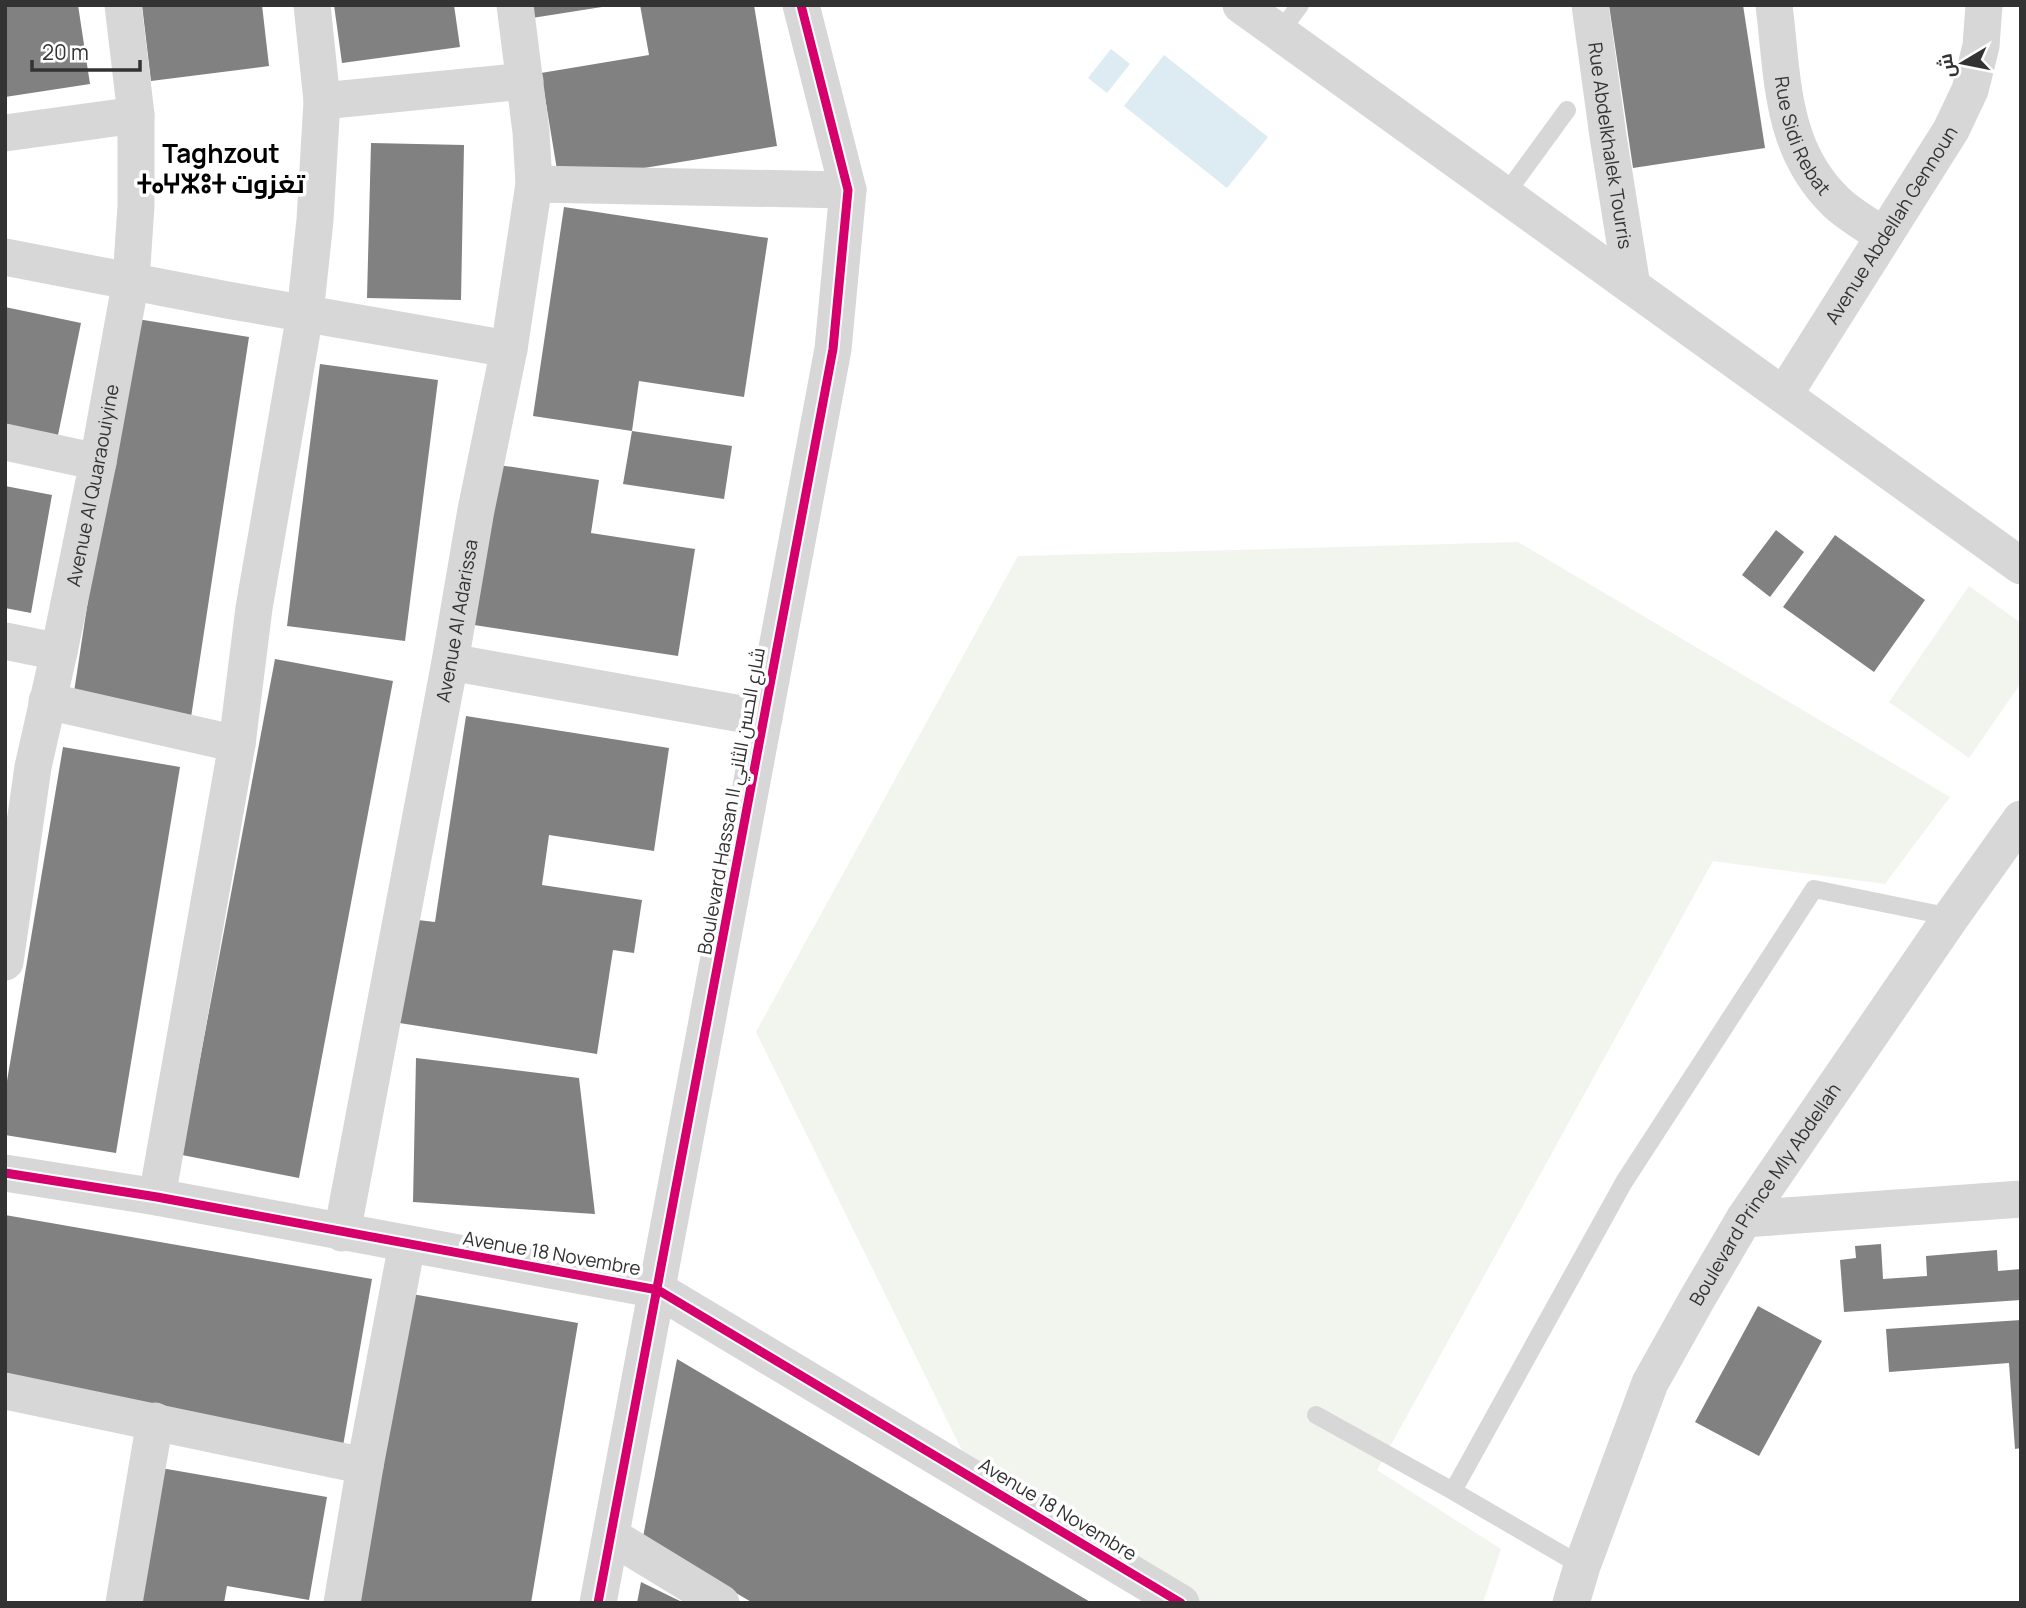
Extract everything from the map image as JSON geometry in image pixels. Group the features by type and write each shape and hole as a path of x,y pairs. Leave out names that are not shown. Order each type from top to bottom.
{"street":[{"name":"Avenue Al Quaraouiyine","path":"6,958 19,764 47,701 60,652 131,280 136,206 135,115 123,5"},
{"path":"157,1197 237,744 254,608 305,314 315,220 322,101 312,5"},
{"name":"Avenue Al Adarissa","path":"342,1233 450,662 476,510 509,349 534,184 525,81 514,5"},
{"name":"Boulevard Hassan II شارع الحسن الثاني","path":"598,1603 833,349 848,190 801,5"},
{"path":"1241,5 1290,19 1505,195 2021,566"},
{"name":"Rue Abdelkhalek Tourris","path":"1590,5 1632,286"},
{"name":"Rue Sidi Rebat","path":"1774,5 1790,123 1800,153 1816,180 1837,203 1884,236"},
{"name":"Avenue Abdellah Gennoun","path":"1784,395 1951,130 1970,90 1982,46 1984,5"},
{"path":"322,101 525,81"},
{"path":"5,133 135,115"},
{"path":"534,184 848,190"},
{"path":"5,257 305,314 509,349"},
{"path":"5,442 98,462"},
{"path":"5,641 60,652"},
{"path":"450,662 764,719"},
{"path":"47,701 237,744"},
{"name":"Boulevard Prince Mly Abdellah","path":"1571,1603 1582,1566 1650,1383 1744,1219 2021,819"},
{"name":"Avenue 18 Novembre","path":"5,1173 157,1197 658,1290 1181,1603"},
{"path":"1744,1219 2021,1199"},
{"path":"342,1603 407,1244"},
{"path":"5,1391 365,1466"},
{"path":"124,1603 155,1421"},
{"path":"611,1536 721,1603"}],"lane":[{"path":"1505,195 1567,110"},
{"path":"1453,1491 1623,1182 1814,889 1951,917"},
{"path":"1316,1415 1582,1566"}],"shaded area":[{"path":"1111,49 1130,64 1107,93 1088,78"},
{"path":"1164,55 1268,137 1227,188 1124,106"},
{"path":"1518,542 1950,797 1885,884 1713,861 1377,1470 1501,1549 1483,1603 1169,1603 983,1493 756,1032 1018,556"},
{"path":"1969,586 2021,623 2021,683 1969,758 1889,702"}],"building":[{"path":"5,5 78,5 90,84 5,97"},
{"path":"142,5 262,5 269,66 151,81"},
{"path":"334,5 454,5 460,47 342,63"},
{"path":"530,5 601,5 602,7 532,18"},
{"path":"640,5 754,5 777,146 559,182 541,73 649,55"},
{"path":"1609,5 1743,5 1765,148 1633,168"},
{"path":"371,143 464,145 461,300 367,298"},
{"path":"564,207 768,238 744,397 639,381 632,431 533,416"},
{"path":"5,307 81,323 57,440 5,430"},
{"path":"131,318 249,337 190,724 72,705"},
{"path":"320,364 438,380 405,641 287,626"},
{"path":"632,431 732,446 724,499 623,484"},
{"path":"499,465 599,480 591,533 695,549 678,656 474,625"},
{"path":"5,486 52,495 31,613 5,608"},
{"path":"1776,530 1804,552 1770,597 1742,575"},
{"path":"1835,535 1925,600 1874,672 1783,607"},
{"path":"275,659 393,681 299,1178 182,1155"},
{"path":"466,716 669,748 654,851 549,835 542,885 642,900 634,953 613,950 597,1054 393,1022 409,919 435,922"},
{"path":"63,747 180,767 116,1153 5,1135 5,1093"},
{"path":"416,1058 579,1078 595,1214 413,1202"},
{"path":"5,1215 372,1279 343,1446 5,1387"},
{"path":"1881,1244 1883,1279 1927,1276 1926,1256 1997,1250 1998,1271 2021,1269 2021,1300 1844,1312 1840,1260 1856,1258 1855,1246"},
{"path":"412,1294 578,1323 531,1603 359,1603"},
{"path":"1758,1306 1822,1341 1759,1456 1695,1422"},
{"path":"2021,1320 2021,1448 2015,1449 2009,1363 1889,1372 1886,1329"},
{"path":"677,1359 1092,1603 753,1603 643,1537"},
{"path":"161,1468 327,1497 309,1600 227,1586 224,1603 137,1603"},
{"path":"641,1582 684,1603 637,1603"}],"cycle path":[{"path":"598,1603 833,349 848,190 801,5"},
{"path":"5,1173 157,1197 658,1290 1181,1603"}],"district":[{"name":"Taghzout ⵜⴰⵖⵣⵓⵜ تغزوت","path":"221,169"}]}
